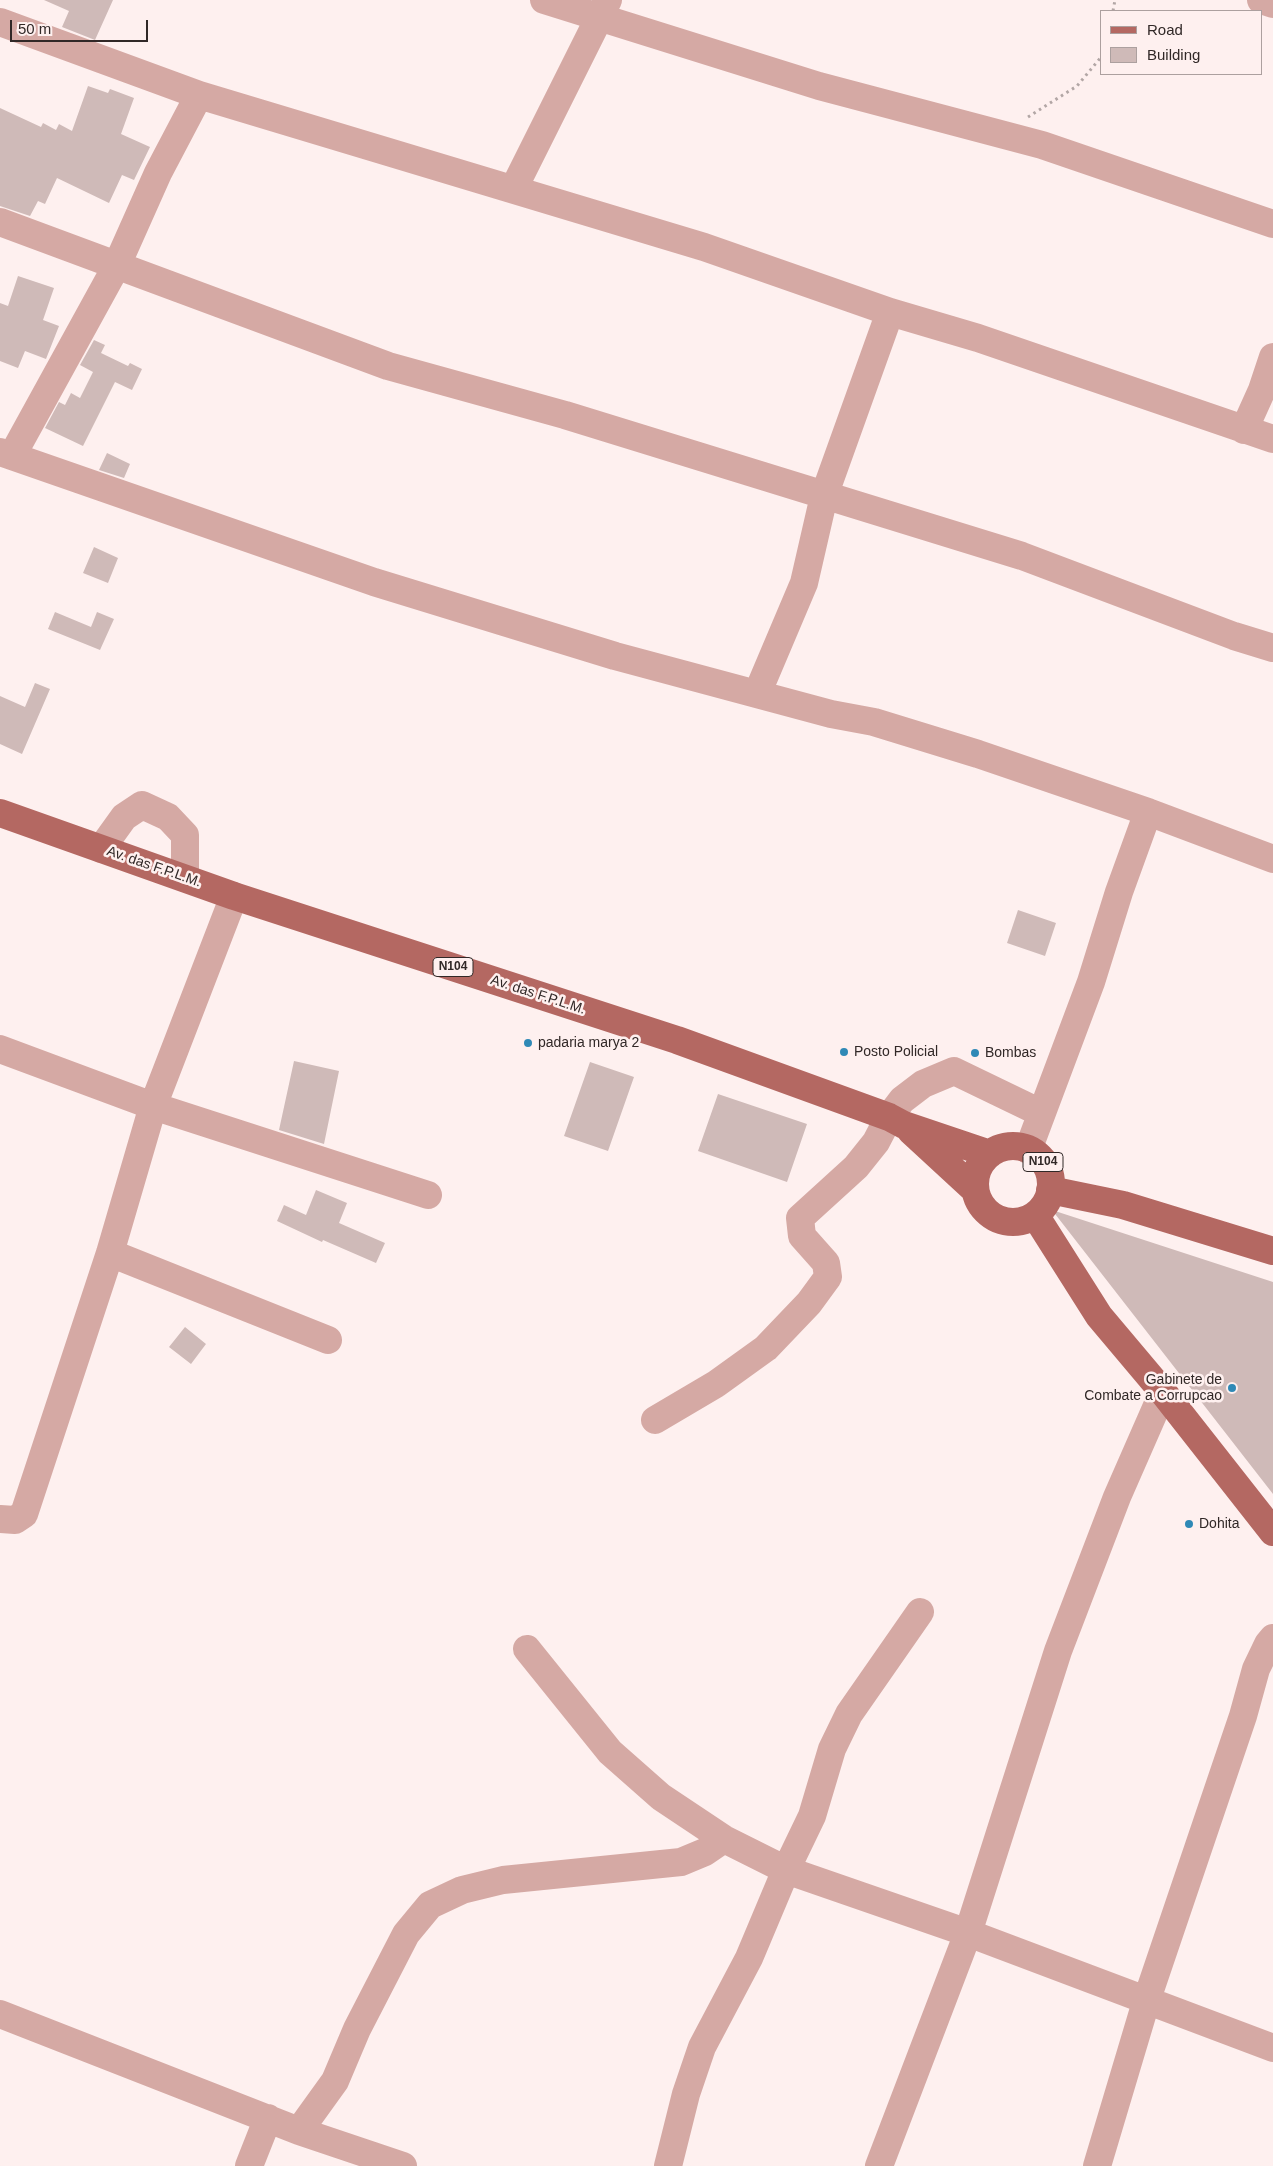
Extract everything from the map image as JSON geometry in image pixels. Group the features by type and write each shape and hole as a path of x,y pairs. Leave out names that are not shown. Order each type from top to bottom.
{"main road":[{"name":"Av. das F.P.L.M.","path":"0,813 234,896 677,1040 990,1154"},
{"name":"Av. das F.P.L.M.","path":"896,1121 975,1190"},
{"name":"N104","path":"975,1190 983,1208 998,1219 1017,1222 1035,1215 1042,1208 1050,1190 1048,1170 1037,1155 1028,1150 1009,1147 990,1154"},
{"path":"975,1190 978,1170 990,1154"},
{"path":"1050,1190 1123,1205 1273,1251"},
{"path":"1035,1215 1099,1316 1163,1392 1273,1532"}],"street":[{"path":"544,0 603,9 818,86 1042,145 1273,224"},
{"path":"1261,0 1273,4"},
{"path":"514,188 603,9"},
{"path":"0,22 199,95 514,188 704,247 890,312 978,338 1273,439"},
{"path":"199,95 158,173 117,265 6,454 374,582 615,656 831,714 874,722 906,731 1148,812 1273,859"},
{"path":"0,222 388,366 566,415 1022,556 1234,636 1273,648"},
{"path":"758,694 804,583 824,496 890,312"},
{"path":"1244,430 1262,390 1273,358"},
{"path":"101,849 124,817 142,804 168,817 185,835 185,878"},
{"path":"1028,1150 1091,982 1119,892 1148,812"},
{"path":"0,1519 15,1520 24,1514 110,1253 153,1106 234,896"},
{"path":"0,1049 153,1106 428,1195"},
{"path":"655,1420 716,1384 766,1348 809,1303 828,1277 826,1263 802,1236 800,1218 856,1167 896,1121 902,1100 922,1084 954,1071 1041,1113"},
{"path":"110,1253 328,1340"},
{"path":"879,2166 968,1933 1058,1651 1117,1497 1163,1392"},
{"path":"668,2166 686,2094 702,2047 749,1958 786,1870 812,1816 832,1749 849,1714 920,1612"},
{"path":"1097,2166 1146,2002 1243,1716 1256,1669 1273,1638"},
{"path":"527,1649 610,1752 662,1797 724,1839 786,1870 968,1933 1146,2002 1273,2048"},
{"path":"299,2131 335,2081 357,2029 406,1934 430,1905 462,1890 503,1880 681,1862 705,1852 724,1839"},
{"path":"0,2014 299,2131 403,2166"},
{"path":"249,2166 268,2118"}],"path":[{"path":"1022,119 1030,117 1077,86 1100,58"}],"building":[{"path":"44,0 113,0 95,40 62,27 69,11"},
{"path":"88,86 108,93 110,89 134,98 121,134 150,147 134,180 122,175 109,203 57,178 45,204 38,201 30,216 0,206 0,108 41,127 43,123 56,130 59,124 72,131"},
{"path":"18,276 54,288 43,320 59,326 46,359 25,351 18,368 0,361 0,303 8,306"},
{"path":"94,340 105,345 101,353 128,366 130,363 142,369 132,390 115,382 83,446 45,428 59,402 65,405 71,393 80,398 93,372 80,365"},
{"path":"107,453 130,464 124,478 99,470"},
{"path":"94,547 118,558 108,583 83,573"},
{"path":"55,612 91,627 97,612 114,619 100,650 48,629"},
{"path":"35,683 50,689 22,754 0,744 0,696 25,707"},
{"path":"1018,910 1056,923 1045,956 1007,943"},
{"path":"294,1061 339,1071 324,1144 279,1130"},
{"path":"590,1062 634,1077 608,1151 564,1136"},
{"path":"718,1094 807,1124 787,1182 698,1151"},
{"path":"316,1190 347,1203 339,1223 385,1243 376,1263 323,1240 322,1242 277,1221 284,1205 306,1215"},
{"name":"Gabinete de Combate a Corrupcao","path":"1052,1210 1273,1282 1273,1494"},
{"path":"185,1327 206,1344 191,1364 169,1347"}],"place":[{"name":"padaria marya 2","path":"528,1043"},
{"name":"Posto Policial","path":"844,1052"},
{"name":"Bombas","path":"975,1053"},
{"name":"Gabinete de Combate a Corrupcao","path":"1232,1388"},
{"name":"Dohita","path":"1189,1524"}]}
